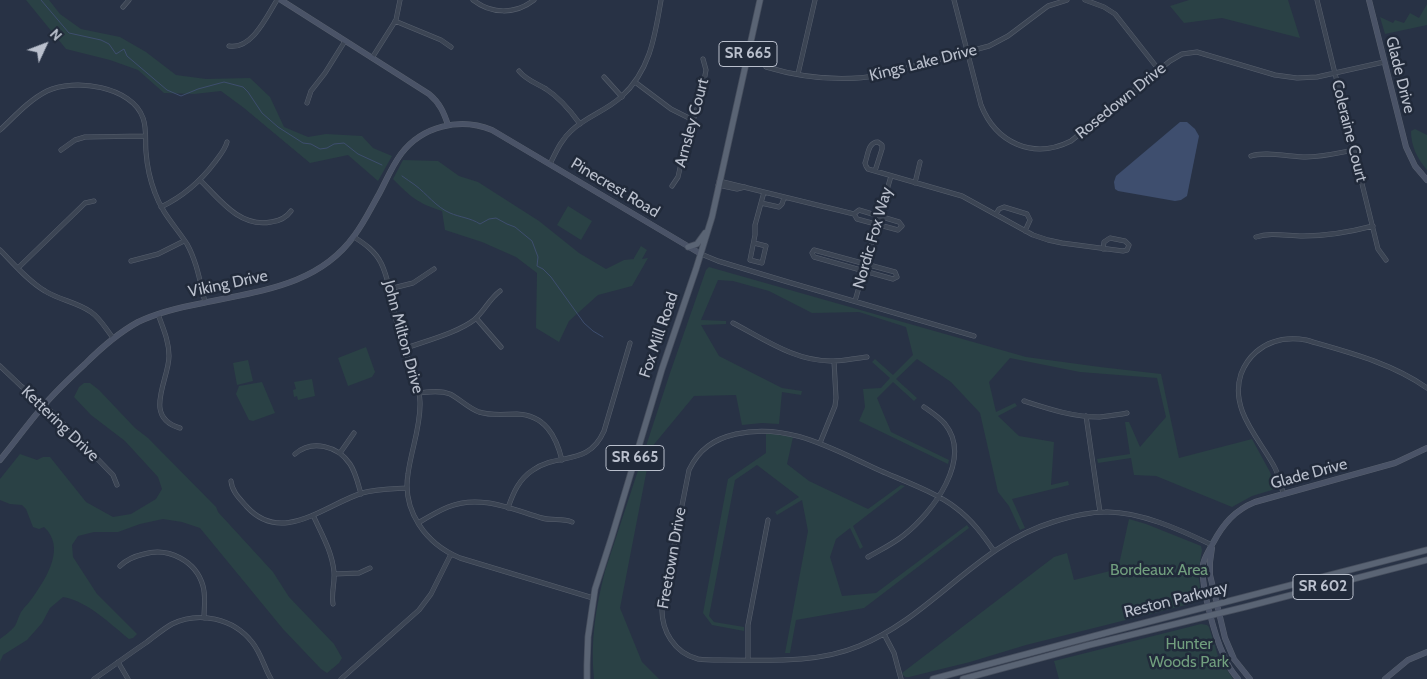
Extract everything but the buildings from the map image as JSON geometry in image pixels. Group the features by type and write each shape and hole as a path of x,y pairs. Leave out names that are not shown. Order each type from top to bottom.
{"main road":[{"name":"Fox Mill Road","path":"587,679 593,598 659,376 701,254 760,0"},
{"path":"688,247 697,244 708,227"},
{"name":"Reston Parkway","path":"933,679 1427,550"},
{"name":"Reston Parkway","path":"963,679 1089,645 1219,614 1427,560"}],"street":[{"path":"123,7 130,0"},
{"path":"229,46 242,45 251,39 277,0"},
{"path":"281,0 432,97 442,108 448,126"},
{"path":"372,58 395,21 400,0"},
{"path":"473,0 481,6 504,11 522,8 534,0"},
{"path":"550,164 565,138 580,124 622,97 643,70 655,38 661,0 655,0"},
{"path":"798,74 815,0"},
{"name":"Rosedown Drive","path":"954,0 981,105 989,122 1008,140 1033,149 1055,147 1071,141 1182,54 1193,52 1204,54 1282,77 1308,78 1384,62"},
{"name":"Kings Lake Drive","path":"766,68 787,73 839,79 866,78 989,46 1001,40 1048,6 1067,0"},
{"path":"1085,0 1104,7 1114,14 1160,70"},
{"name":"Coleraine Court","path":"1316,0 1378,249 1386,260"},
{"name":"Glade Drive","path":"1369,0 1406,147 1413,162 1427,180"},
{"path":"395,21 441,40 451,47"},
{"path":"307,103 311,91 346,41"},
{"name":"Arnsley Court","path":"672,186 678,177 682,154 701,97 706,66 703,60"},
{"path":"519,71 527,79 546,89 561,101 580,124"},
{"path":"604,77 622,97"},
{"path":"635,82 671,108 693,120"},
{"path":"0,130 40,95 54,88 79,84 113,92 132,101 143,117 149,177 161,207 184,241 194,261 205,302"},
{"name":"Pinecrest Road","path":"448,126 463,124 487,128 502,135 688,247 718,261 974,336"},
{"name":"Viking Drive","path":"0,460 44,405 65,383 113,338 138,323 158,314 299,280 324,266 354,237 402,153 421,136 434,129 448,126"},
{"path":"61,150 75,140 85,137 145,136"},
{"path":"161,207 181,197 200,180 223,151 227,142"},
{"path":"875,171 882,146 880,143 875,142 871,144 865,164 868,169 962,196 1025,230 1048,240 1123,252 1127,250 1128,245 1125,241 1110,238 1104,242 1103,248"},
{"path":"1251,156 1261,153 1309,157 1354,150"},
{"path":"914,183 920,162"},
{"name":"Nordic Fox Way","path":"855,301 891,176"},
{"path":"200,180 228,208 245,220 260,223 275,222 286,217 291,211"},
{"path":"719,183 745,187 854,214 857,219 898,230 902,226 899,222 859,210 854,214"},
{"path":"754,243 766,246 762,263 750,260 754,243 755,225 764,192"},
{"path":"761,203 779,207 784,198"},
{"path":"18,268 82,206 94,200"},
{"path":"996,214 999,209 1004,207 1028,214 1030,220 1025,230"},
{"path":"1256,237 1268,234 1294,236 1322,235 1373,226"},
{"name":"John Milton Drive","path":"354,237 368,247 378,258 385,272 404,349 414,373 419,393 419,416 407,488 411,507 418,523 433,541 451,554 593,598"},
{"path":"131,261 158,254 184,241"},
{"path":"0,250 31,281 45,291 62,300 82,306 91,312 113,338"},
{"path":"816,250 866,264 895,272 897,276 894,280 814,257 812,253 816,250"},
{"path":"389,289 413,282 434,269"},
{"path":"404,349 456,330 476,318 492,297 500,291"},
{"path":"158,314 167,338 169,353 168,368 160,395 160,409 167,421 180,428"},
{"path":"476,318 501,347"},
{"path":"733,323 799,356 834,361 867,357"},
{"path":"1283,493 1275,468 1245,418 1238,398 1243,370 1260,349 1278,340 1306,340 1383,364 1427,388"},
{"path":"508,508 518,484 528,474 545,464 588,452 598,443 602,437 630,343"},
{"path":"820,443 835,406 834,361"},
{"name":"Kettering Drive","path":"0,366 44,405 113,474 117,485"},
{"path":"419,393 434,392 448,394 473,409 490,414 522,415 534,418 552,432 562,460"},
{"path":"1024,400 1063,413 1086,416 1101,417 1127,413"},
{"path":"868,557 903,536 912,528 938,498 952,468 955,448 952,436 945,424 924,407"},
{"path":"1086,416 1100,512"},
{"name":"Freetown Drive","path":"994,551 964,514 947,502 820,443 802,436 779,432 750,432 731,435 718,440 702,451 691,466 688,474 662,607 664,627 675,646 686,654 705,660 802,659 827,656 851,649 884,634 1006,543 1032,529 1053,522 1100,512 1118,512 1138,516 1212,545"},
{"path":"340,453 354,433"},
{"path":"295,454 307,446 330,448 340,453 351,466 361,494"},
{"name":"Glade Drive","path":"1238,679 1222,652 1203,584 1203,568 1207,553 1222,527 1237,512 1255,502 1395,463 1427,448"},
{"path":"231,481 234,492 254,513 266,520 287,523 313,515 361,494 375,490 407,488"},
{"path":"418,523 446,507 468,502 485,502 546,519 572,522"},
{"path":"313,515 331,556 334,574 333,604"},
{"path":"748,660 748,625 768,520"},
{"name":"Glade Drive","path":"1212,545 1210,570 1225,638 1239,667 1250,679"},
{"path":"120,566 129,559 155,552 169,553 182,559 193,568 201,581 205,595 204,618"},
{"path":"344,678 420,610 432,594 451,554"},
{"path":"334,574 359,573 370,568"},
{"path":"94,679 172,624 188,619 204,618 223,621 243,633 257,649 271,679"},
{"path":"884,634 894,654 900,679"},
{"path":"1385,679 1408,660 1427,652"},
{"path":"118,662 128,679"}],"green space":[{"path":"26,0 49,0 60,14 81,29 120,37 146,52 176,75 206,79 250,78 270,97 284,127 308,137 326,134 362,136 373,148 392,156 378,181 348,155 310,163 221,91 194,94 164,93 138,70 110,60 66,49"},
{"path":"1189,0 1288,0 1300,38 1222,18 1184,23 1170,6"},
{"path":"1427,4 1427,25 1385,34 1380,17 1393,23 1395,20 1404,23 1410,13 1419,18"},
{"path":"1415,129 1427,135 1427,170 1413,147 1411,131"},
{"path":"403,160 438,161 459,176 478,182 539,221 579,253 606,269 624,260 634,259 641,246 647,250 642,259 648,258 632,286 598,295 569,321 559,342 536,328 537,273 516,257 482,242 445,230 442,211 415,199 393,179"},
{"path":"568,206 592,221 581,240 557,225"},
{"path":"709,267 1026,357 1161,374 1179,458 1252,439 1270,472 1275,487 1272,490 1252,496 1232,507 1156,476 1134,475 1131,458 1098,463 1097,459 1130,454 1125,422 1129,422 1140,447 1166,417 1157,378 1080,372 1010,358 989,382 996,412 1015,403 1017,406 998,416 1019,436 1054,442 1051,485 1068,481 1069,485 1012,499 1025,528 1020,530 1009,506 998,492 980,413 951,382 917,359 896,379 917,398 914,401 893,382 877,398 891,432 949,460 948,464 859,421 865,407 863,389 881,388 890,378 872,362 875,359 893,375 913,355 906,327 859,312 812,313 769,291 733,281 718,280 701,320 726,321 726,324 701,325 719,356 782,388 802,391 801,395 782,392 779,424 742,425 736,395 694,396 651,448 620,608 642,662 659,679 594,679 593,651 595,624 605,571 670,373 706,270"},
{"path":"366,347 375,372 372,377 348,386 338,358"},
{"path":"248,360 253,381 237,385 233,363"},
{"path":"312,379 315,396 298,400 297,396 294,397 293,390 296,389 294,382"},
{"path":"262,382 275,413 253,421 249,420 236,394 239,386"},
{"path":"84,383 90,383 99,390 216,507 218,512 273,572 289,597 334,644 342,658 339,663 327,673 321,669 283,629 200,528 182,522 163,519 140,524 118,532 94,532 78,536 72,545 73,557 97,594 137,634 133,638 129,639 90,608 63,597 50,608 42,623 27,640 3,655 0,662 0,639 15,626 21,612 44,580 54,553 54,544 50,535 44,527 39,529 33,527 26,509 22,505 10,504 0,500 0,479 20,454 37,460 43,457 50,457 86,502 113,517 131,514 156,499 162,489 158,477 125,441 91,415 74,397 79,387"},
{"path":"766,433 793,437 787,464 809,481 868,509 901,485 905,486 853,526 863,547 860,549 850,528 836,539 830,557 842,596 876,593 967,525 969,528 864,608 796,620 790,653 785,653 808,531 802,500 777,515 775,512 799,497 757,465 735,480 709,616 714,622 744,627 744,631 712,625 703,613 728,479 766,453"},
{"name":"Bordeaux Area","path":"1129,519 1201,546 1198,574 1202,598 1194,603 1026,645 970,662 908,677 903,675 902,673 1054,557 1067,553 1074,580 1118,569"},
{"name":"Hunter Woods Park","path":"1201,624 1209,627 1218,656 1233,679 1059,679 1054,661"}],"water":[{"path":"1180,122 1187,122 1195,129 1199,136 1187,196 1175,201 1115,189 1114,182 1116,176"}],"waterway":[{"path":"41,0 69,33 101,40 109,44 116,54 124,49 127,56 167,90 181,96 224,82 243,87 262,113 278,127 303,143 311,144 320,149 344,143 358,154 382,165"},
{"path":"402,176 450,213 480,224 489,219 496,218 515,227 532,241 538,257 537,266 551,277 584,323 603,337"}]}
